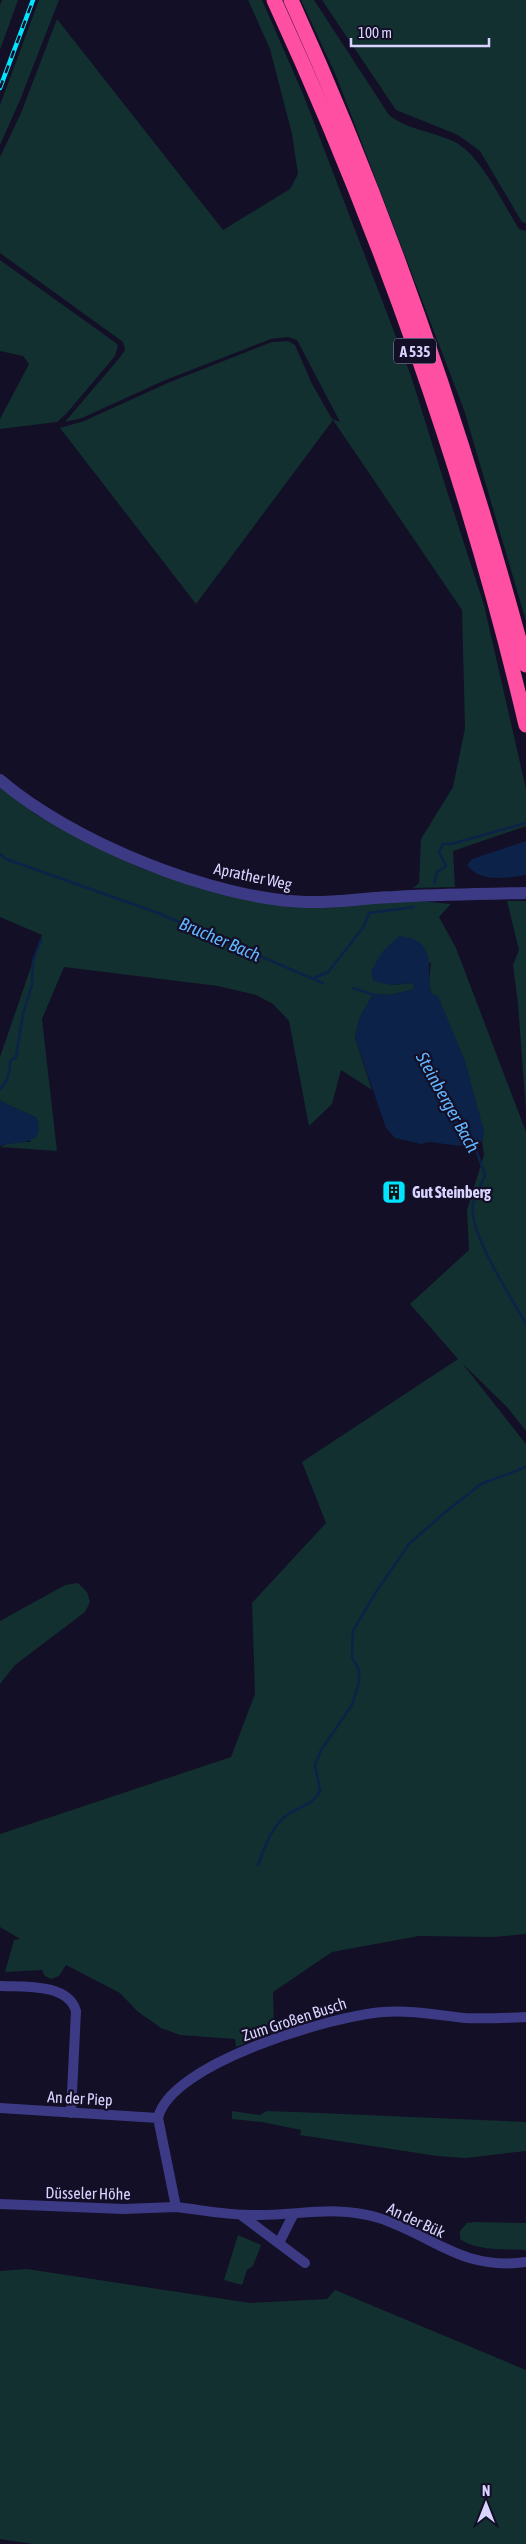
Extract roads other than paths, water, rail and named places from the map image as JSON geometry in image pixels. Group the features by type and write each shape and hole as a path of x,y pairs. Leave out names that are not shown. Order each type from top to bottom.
{"highway":[{"name":"A 535","path":"274,0 346,164 420,365 467,512 525,719"},
{"name":"A 535","path":"291,0 361,162 435,362 482,508 526,665"}],"street":[{"name":"Aprather Weg","path":"0,780 50,816 114,849 185,877 246,894 285,901 316,902 426,895 526,893"},
{"path":"0,1986 43,1988 68,1998 74,2004 76,2011 71,2113"},
{"name":"Zum Großen Busch","path":"158,2118 163,2105 173,2091 230,2056 332,2020 357,2015 406,2011 466,2018 526,2017"},
{"name":"An der Piep","path":"0,2108 158,2118"},
{"path":"158,2118 176,2207"},
{"name":"Düsseler Höhe","path":"0,2204 123,2210 176,2207"},
{"name":"An der Bük","path":"176,2207 240,2215 293,2215 331,2210 352,2211 382,2219 468,2259 494,2264 526,2262"},
{"name":"An der Bük","path":"240,2215 305,2262"},
{"path":"279,2243 293,2215"}],"water":[{"path":"526,841 526,875 502,878 486,877 472,871 467,865 472,859"},
{"path":"399,936 411,938 420,943 425,948 428,956 431,994 438,996 465,1061 484,1131 482,1141 476,1148 429,1142 421,1144 395,1138 386,1128 355,1038 359,1019 373,994 390,995 414,989 412,983 391,985 373,981 371,972 382,952"},
{"path":"0,1101 37,1118 38,1134 29,1141 0,1146"}],"waterway":[{"name":"Brucher Bach","path":"434,883 437,872 446,866 439,852 443,844 451,844 526,823"},
{"name":"Brucher Bach","path":"0,854 6,859 158,913 323,983"},
{"name":"Brucher Bach","path":"314,978 328,972 363,928 369,913 414,907"},
{"path":"0,1089 8,1076 10,1061 16,1057 23,1014 32,985 33,961 41,940"},
{"name":"Steinberger Bach","path":"353,988 374,995"},
{"name":"Steinberger Bach","path":"475,1147 485,1175 473,1204 473,1216 477,1231 492,1265 526,1324"},
{"path":"258,1865 269,1838 281,1820 313,1800 320,1791 315,1765 321,1750 352,1705 359,1682 359,1670 352,1657 353,1631 376,1592 409,1544 443,1514 481,1484 526,1467"}],"railway":[{"path":"0,88 33,0"}],"place":[{"name":"Gut Steinberg","path":"394,1192"}]}
